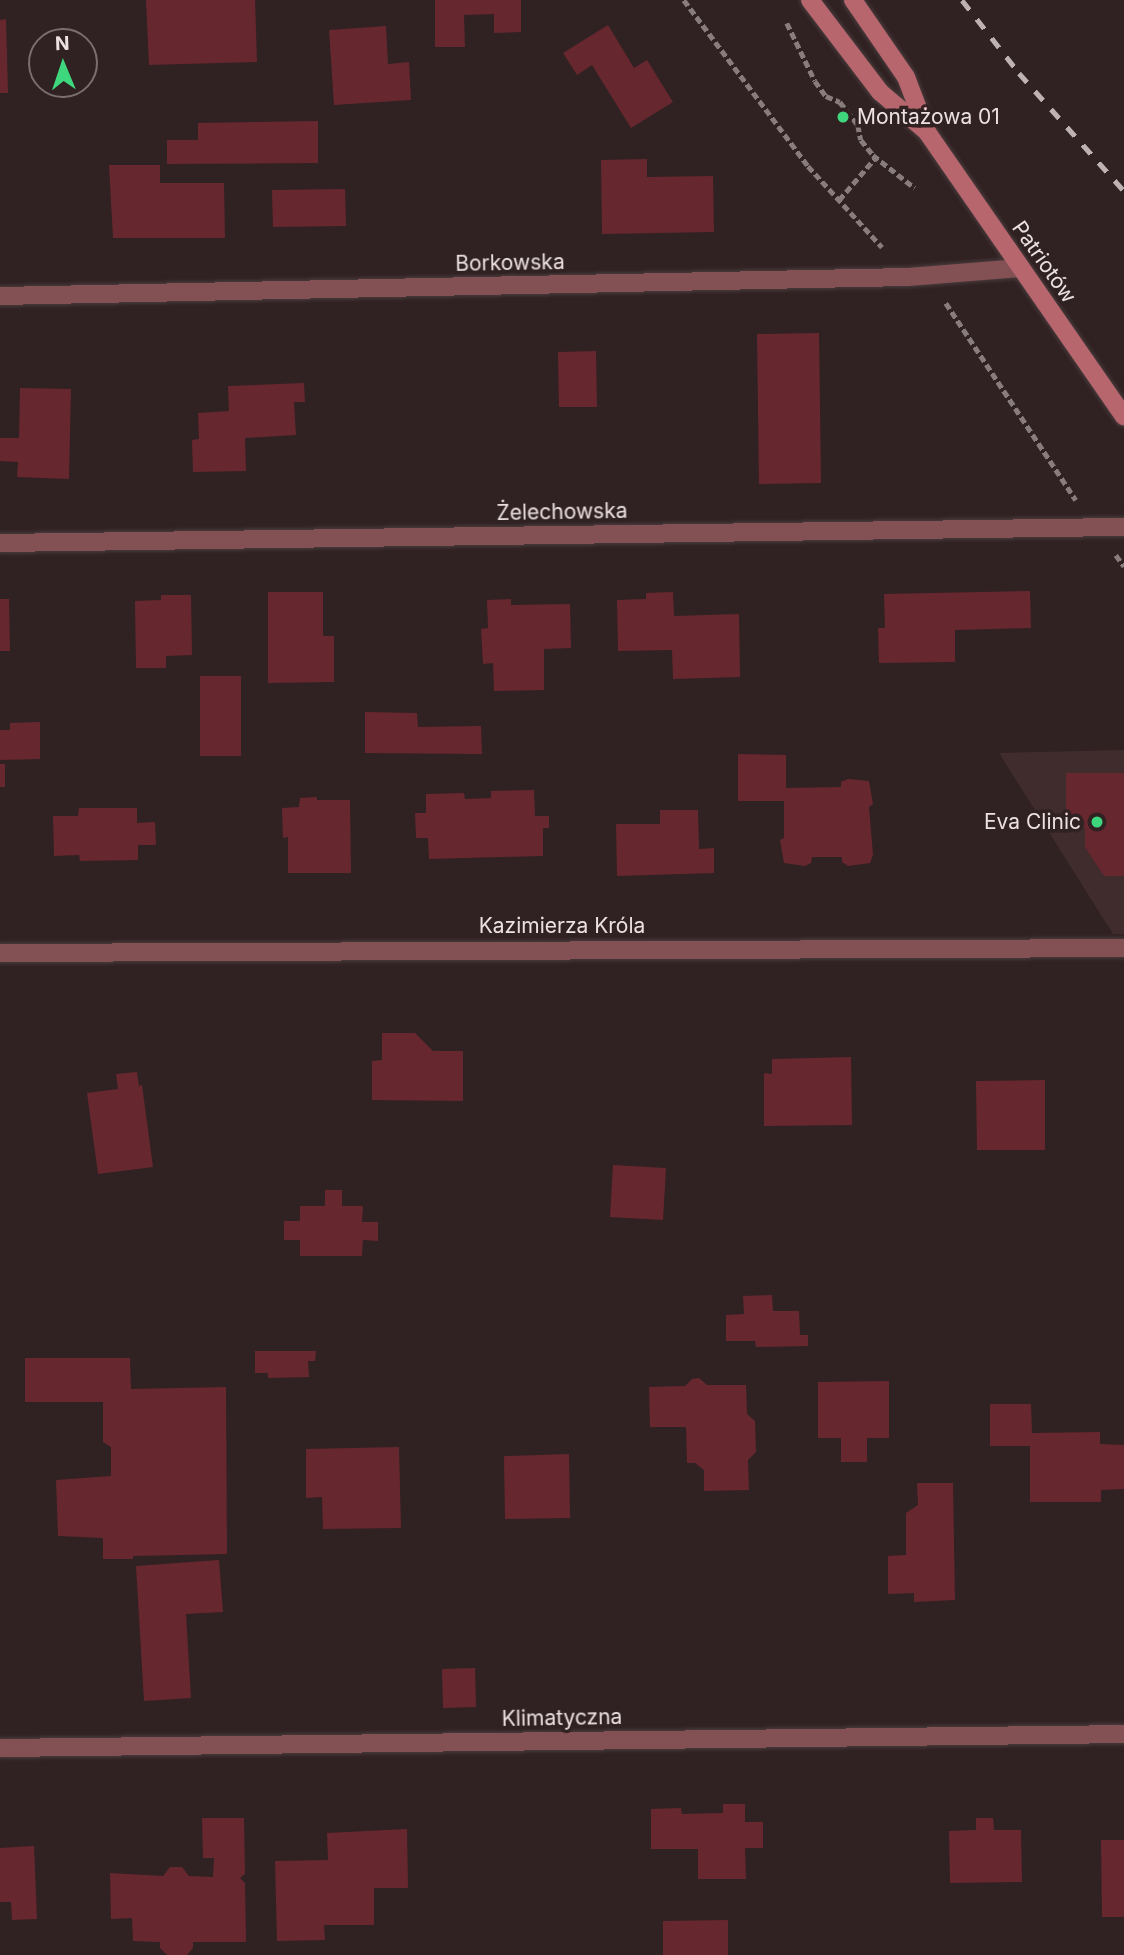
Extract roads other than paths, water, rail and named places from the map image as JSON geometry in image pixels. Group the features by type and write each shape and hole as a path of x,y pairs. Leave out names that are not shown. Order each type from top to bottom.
{"main road":[{"name":"Patriotów","path":"810,0 880,92 928,132"},
{"name":"Patriotów","path":"853,0 906,77 928,132 1124,417"}],"street":[{"name":"Borkowska","path":"0,296 908,276 1021,268"},
{"name":"Żelechowska","path":"0,544 1124,527"},
{"name":"Kazimierza Króla","path":"0,953 1124,948"},
{"name":"Klimatyczna","path":"0,1748 1124,1734"}],"railway":[{"path":"962,0 1019,73 1124,191"}],"place":[{"name":"Montażowa 01","path":"843,117"},
{"name":"Eva Clinic","path":"1097,822"}]}
